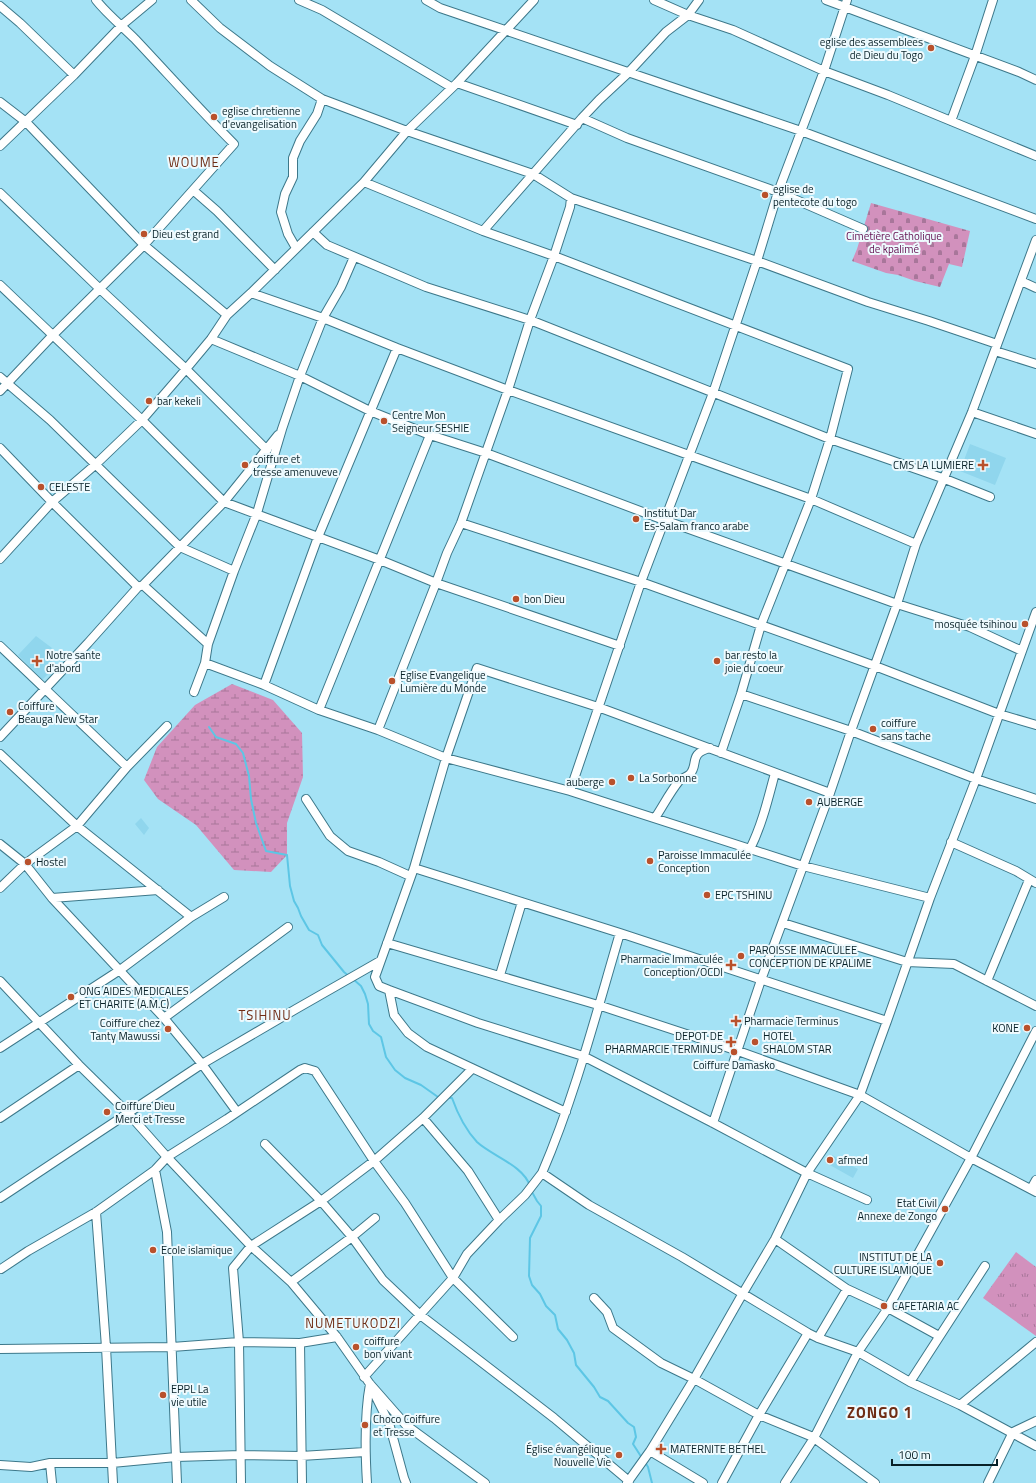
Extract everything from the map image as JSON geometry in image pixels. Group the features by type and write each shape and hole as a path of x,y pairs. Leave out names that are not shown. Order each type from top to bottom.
{"street":[{"path":"0,391 52,336 144,245 234,144 187,96 122,25 96,0"},
{"path":"0,146 74,75 122,25 152,0"},
{"path":"191,0 220,28 270,66 322,99 407,131 532,174 571,198 757,261 996,347 1036,364"},
{"path":"299,0 322,10 454,85 579,121 778,192 863,229"},
{"path":"426,0 440,8 801,131 1036,219"},
{"path":"0,559 52,502 95,465 142,420 211,339 227,315 252,293 364,182 407,131 454,85 534,0"},
{"path":"654,0 688,15 733,30 824,71 951,120 1036,156"},
{"path":"482,232 579,121 628,73 666,32 688,15 699,0"},
{"path":"826,0 846,4 1036,80"},
{"path":"951,120 993,0"},
{"path":"570,791 641,582 713,393 757,261 778,192 824,71 846,4"},
{"path":"0,6 20,23 74,75"},
{"path":"296,248 288,234 280,212 285,194 293,177 293,158 300,141 317,114 322,99"},
{"path":"0,102 26,122 144,245 227,315"},
{"path":"364,182 482,232 554,256 848,369 830,439 811,499 761,625 741,694 721,753"},
{"path":"193,190 226,220 275,270"},
{"path":"0,193 186,369 267,450"},
{"path":"378,730 447,553 461,523 508,390 530,320 554,256 570,208 571,198"},
{"path":"313,232 327,245 426,287 530,320 830,439 945,479 990,497"},
{"path":"714,1123 761,980 830,794 851,730 897,604 916,544 945,479 972,412 1036,240"},
{"path":"194,692 205,663 208,644 234,571 257,514 282,429 300,376 323,318 354,257"},
{"path":"1021,281 1036,288"},
{"path":"0,285 142,420 224,502 380,560 436,583 620,646"},
{"path":"252,293 323,318 508,390 811,499 916,544"},
{"path":"211,339 300,376 370,411 430,435 486,453 664,520 897,604 970,627 1022,651"},
{"path":"264,685 318,537 397,348"},
{"path":"0,377 50,420 180,547 234,571"},
{"path":"972,412 1036,434"},
{"path":"0,737 140,586 224,502 267,450 282,429"},
{"path":"320,710 430,435"},
{"path":"0,448 52,502 140,586 208,644"},
{"path":"461,523 641,582 875,666 999,714 1036,725"},
{"path":"265,1144 321,1201 352,1237 383,1280 419,1314 554,1418 628,1482 650,1451 694,1379 775,1239 807,1173 860,1095 930,898 976,779 1036,612"},
{"path":"0,646 128,766"},
{"path":"205,663 264,685 320,710 378,730 446,758 570,791 803,866 930,898"},
{"path":"830,794 598,707 478,668 446,758 414,868 375,977 379,986 389,990 478,1023 583,1056 714,1123 807,1173 867,1200"},
{"path":"741,694 851,730 976,779 1036,799"},
{"path":"0,888 25,864 77,826 128,766 167,726"},
{"path":"655,818 672,790 681,779 690,774 700,752 710,748"},
{"path":"0,754 77,826 191,917"},
{"path":"750,849 758,832 775,773"},
{"path":"306,799 330,836 348,851 379,862 410,876"},
{"path":"951,842 1016,871 1033,881 987,981"},
{"path":"0,844 25,864 52,898 164,1018 202,1064 237,1112"},
{"path":"414,868 620,933 887,1021"},
{"path":"52,898 158,890"},
{"path":"0,1048 120,970 191,917 224,897"},
{"path":"500,975 522,902"},
{"path":"783,923 907,962 954,964 1036,1006"},
{"path":"164,1018 288,927"},
{"path":"367,1483 367,1380 419,1314 453,1278 467,1254 525,1195 542,1173 566,1112 620,933"},
{"path":"387,943 598,1005 738,1051 860,1095 971,1158 1033,1191 1036,1180"},
{"path":"0,1198 202,1064 380,961"},
{"path":"0,981 79,1065 128,1113 167,1157 251,1246 291,1282 337,1337 367,1380 406,1425 485,1483"},
{"path":"389,990 394,1015 408,1033 427,1047 566,1112"},
{"path":"785,1483 814,1438 858,1352 888,1308 971,1158 1036,1031"},
{"path":"0,1118 79,1065"},
{"path":"1,1269 28,1251 96,1212 154,1170 167,1157 300,1070 310,1069 315,1071 374,1161 405,1203 453,1278 513,1337"},
{"path":"241,1483 239,1342 233,1268 251,1246 321,1201 374,1161 423,1118 472,1069"},
{"path":"423,1118 468,1171 499,1220"},
{"path":"154,1170 167,1232 177,1483"},
{"path":"542,1173 589,1205 682,1256 808,1333 858,1352 910,1382 960,1405 1013,1432 1036,1446"},
{"path":"96,1212 106,1347 113,1483"},
{"path":"291,1282 375,1218"},
{"path":"775,1239 847,1289 888,1308 939,1336"},
{"path":"910,1382 985,1266"},
{"path":"818,1338 847,1289"},
{"path":"594,1298 607,1312 612,1328 661,1363 694,1379 759,1415 814,1438 875,1483"},
{"path":"722,1483 759,1415 808,1333"},
{"path":"0,1349 172,1347 239,1342 300,1343 337,1337"},
{"path":"960,1405 1036,1342"},
{"path":"300,1343 302,1483"},
{"path":"367,1380 389,1423 406,1483"},
{"path":"988,1483 1013,1432 1036,1421"},
{"path":"650,1451 703,1483"},
{"path":"0,1466 31,1467 50,1463 112,1463 176,1457 241,1455 301,1456 366,1452"},
{"path":"50,1463 52,1483"}],"shaded area":[{"name":"CMS LA LUMIERE","path":"970,444 1006,458 995,485 960,471"},
{"name":"Notre sante d'abord","path":"36,636 52,648 46,656 56,666 43,679 40,678 18,655"},
{"path":"141,818 149,828 144,835 135,824"},
{"path":"832,1155 858,1169 853,1178 828,1164"}],"green space":[{"name":"Cimetière Catholique de kpalimé","path":"871,203 970,231 962,267 949,264 940,287 886,273 852,261"},
{"path":"232,684 273,700 302,733 303,777 287,823 287,855 271,872 234,870 196,825 158,799 144,780 157,747 195,705"},
{"path":"1016,1252 1036,1267 1036,1336 983,1298"}],"waterway":[{"path":"209,727 216,737 236,744 243,753 249,776 251,799 256,823 266,851 287,855 290,886 294,901 301,916 309,930 318,935 322,945 344,972 350,977"},
{"path":"353,979 361,986 365,994 368,1004 369,1024 373,1031 381,1037 386,1057 395,1070 405,1078 421,1085 440,1098"},
{"path":"447,1098 452,1098 462,1122 477,1142 521,1172 530,1186"},
{"path":"532,1192 541,1206 541,1216 530,1238 529,1276 532,1285 540,1294 546,1306 555,1315 558,1329 567,1340 574,1353 576,1365 600,1397 608,1401 628,1423 634,1427 636,1437 633,1444 642,1458"},
{"path":"645,1462 648,1467 652,1483"}],"place":[{"name":"eglise des assemblees de Dieu du Togo","path":"931,48"},
{"name":"eglise chretienne d'evangelisation","path":"214,117"},
{"name":"eglise de pentecote du togo","path":"765,195"},
{"name":"Dieu est grand","path":"144,234"},
{"name":"bar kekeli","path":"149,401"},
{"name":"Centre Mon Seigneur SESHIE","path":"384,421"},
{"name":"coiffure et tresse amenuveve","path":"245,465"},
{"name":"CMS LA LUMIERE","path":"983,465"},
{"name":"CELESTE","path":"41,487"},
{"name":"Institut Dar Es-Salam franco arabe","path":"636,519"},
{"name":"bon Dieu","path":"516,599"},
{"name":"mosquée tsihinou","path":"1025,624"},
{"name":"Notre sante d'abord","path":"37,661"},
{"name":"bar resto la joie du coeur","path":"717,661"},
{"name":"Eglise Evangelique Lumière du Monde","path":"392,681"},
{"name":"Coiffure Beauga New Star","path":"10,712"},
{"name":"coiffure sans tache","path":"873,729"},
{"name":"La Sorbonne","path":"631,778"},
{"name":"auberge","path":"612,782"},
{"name":"AUBERGE","path":"809,802"},
{"name":"Paroisse Immaculée Conception","path":"650,861"},
{"name":"Hostel","path":"28,862"},
{"name":"EPC TSHINU","path":"707,895"},
{"name":"PAROISSE IMMACULEE CONCEPTION DE KPALIME","path":"741,956"},
{"name":"Pharmacie Immaculée Conception/OCDI","path":"731,965"},
{"name":"ONG AIDES MEDICALES ET CHARITE (A.M.C)","path":"71,997"},
{"name":"Pharmacie Terminus","path":"736,1021"},
{"name":"KONE","path":"1027,1028"},
{"name":"Coiffure chez Tanty Mawussi","path":"168,1029"},
{"name":"DEPOT DE PHARMARCIE TERMINUS","path":"731,1042"},
{"name":"HOTEL SHALOM STAR","path":"755,1042"},
{"name":"Coiffure Damasko","path":"734,1052"},
{"name":"Coiffure Dieu Merci et Tresse","path":"107,1112"},
{"name":"afmed","path":"830,1160"},
{"name":"Etat Civil Annexe de Zongo","path":"945,1209"},
{"name":"Ecole islamique","path":"153,1250"},
{"name":"INSTITUT DE LA CULTURE ISLAMIQUE","path":"940,1263"},
{"name":"CAFETARIA AC","path":"884,1306"},
{"name":"coiffure bon vivant","path":"356,1347"},
{"name":"EPPL La vie utile","path":"163,1395"},
{"name":"Choco Coiffure et Tresse","path":"365,1425"},
{"name":"MATERNITE BETHEL","path":"661,1449"},
{"name":"Église évangélique Nouvelle Vie","path":"619,1455"}],"district":[{"name":"WOUME","path":"194,162"},
{"name":"TSIHINU","path":"265,1015"},
{"name":"NUMETUKODZI","path":"353,1323"},
{"name":"ZONGO 1","path":"880,1413"}]}
